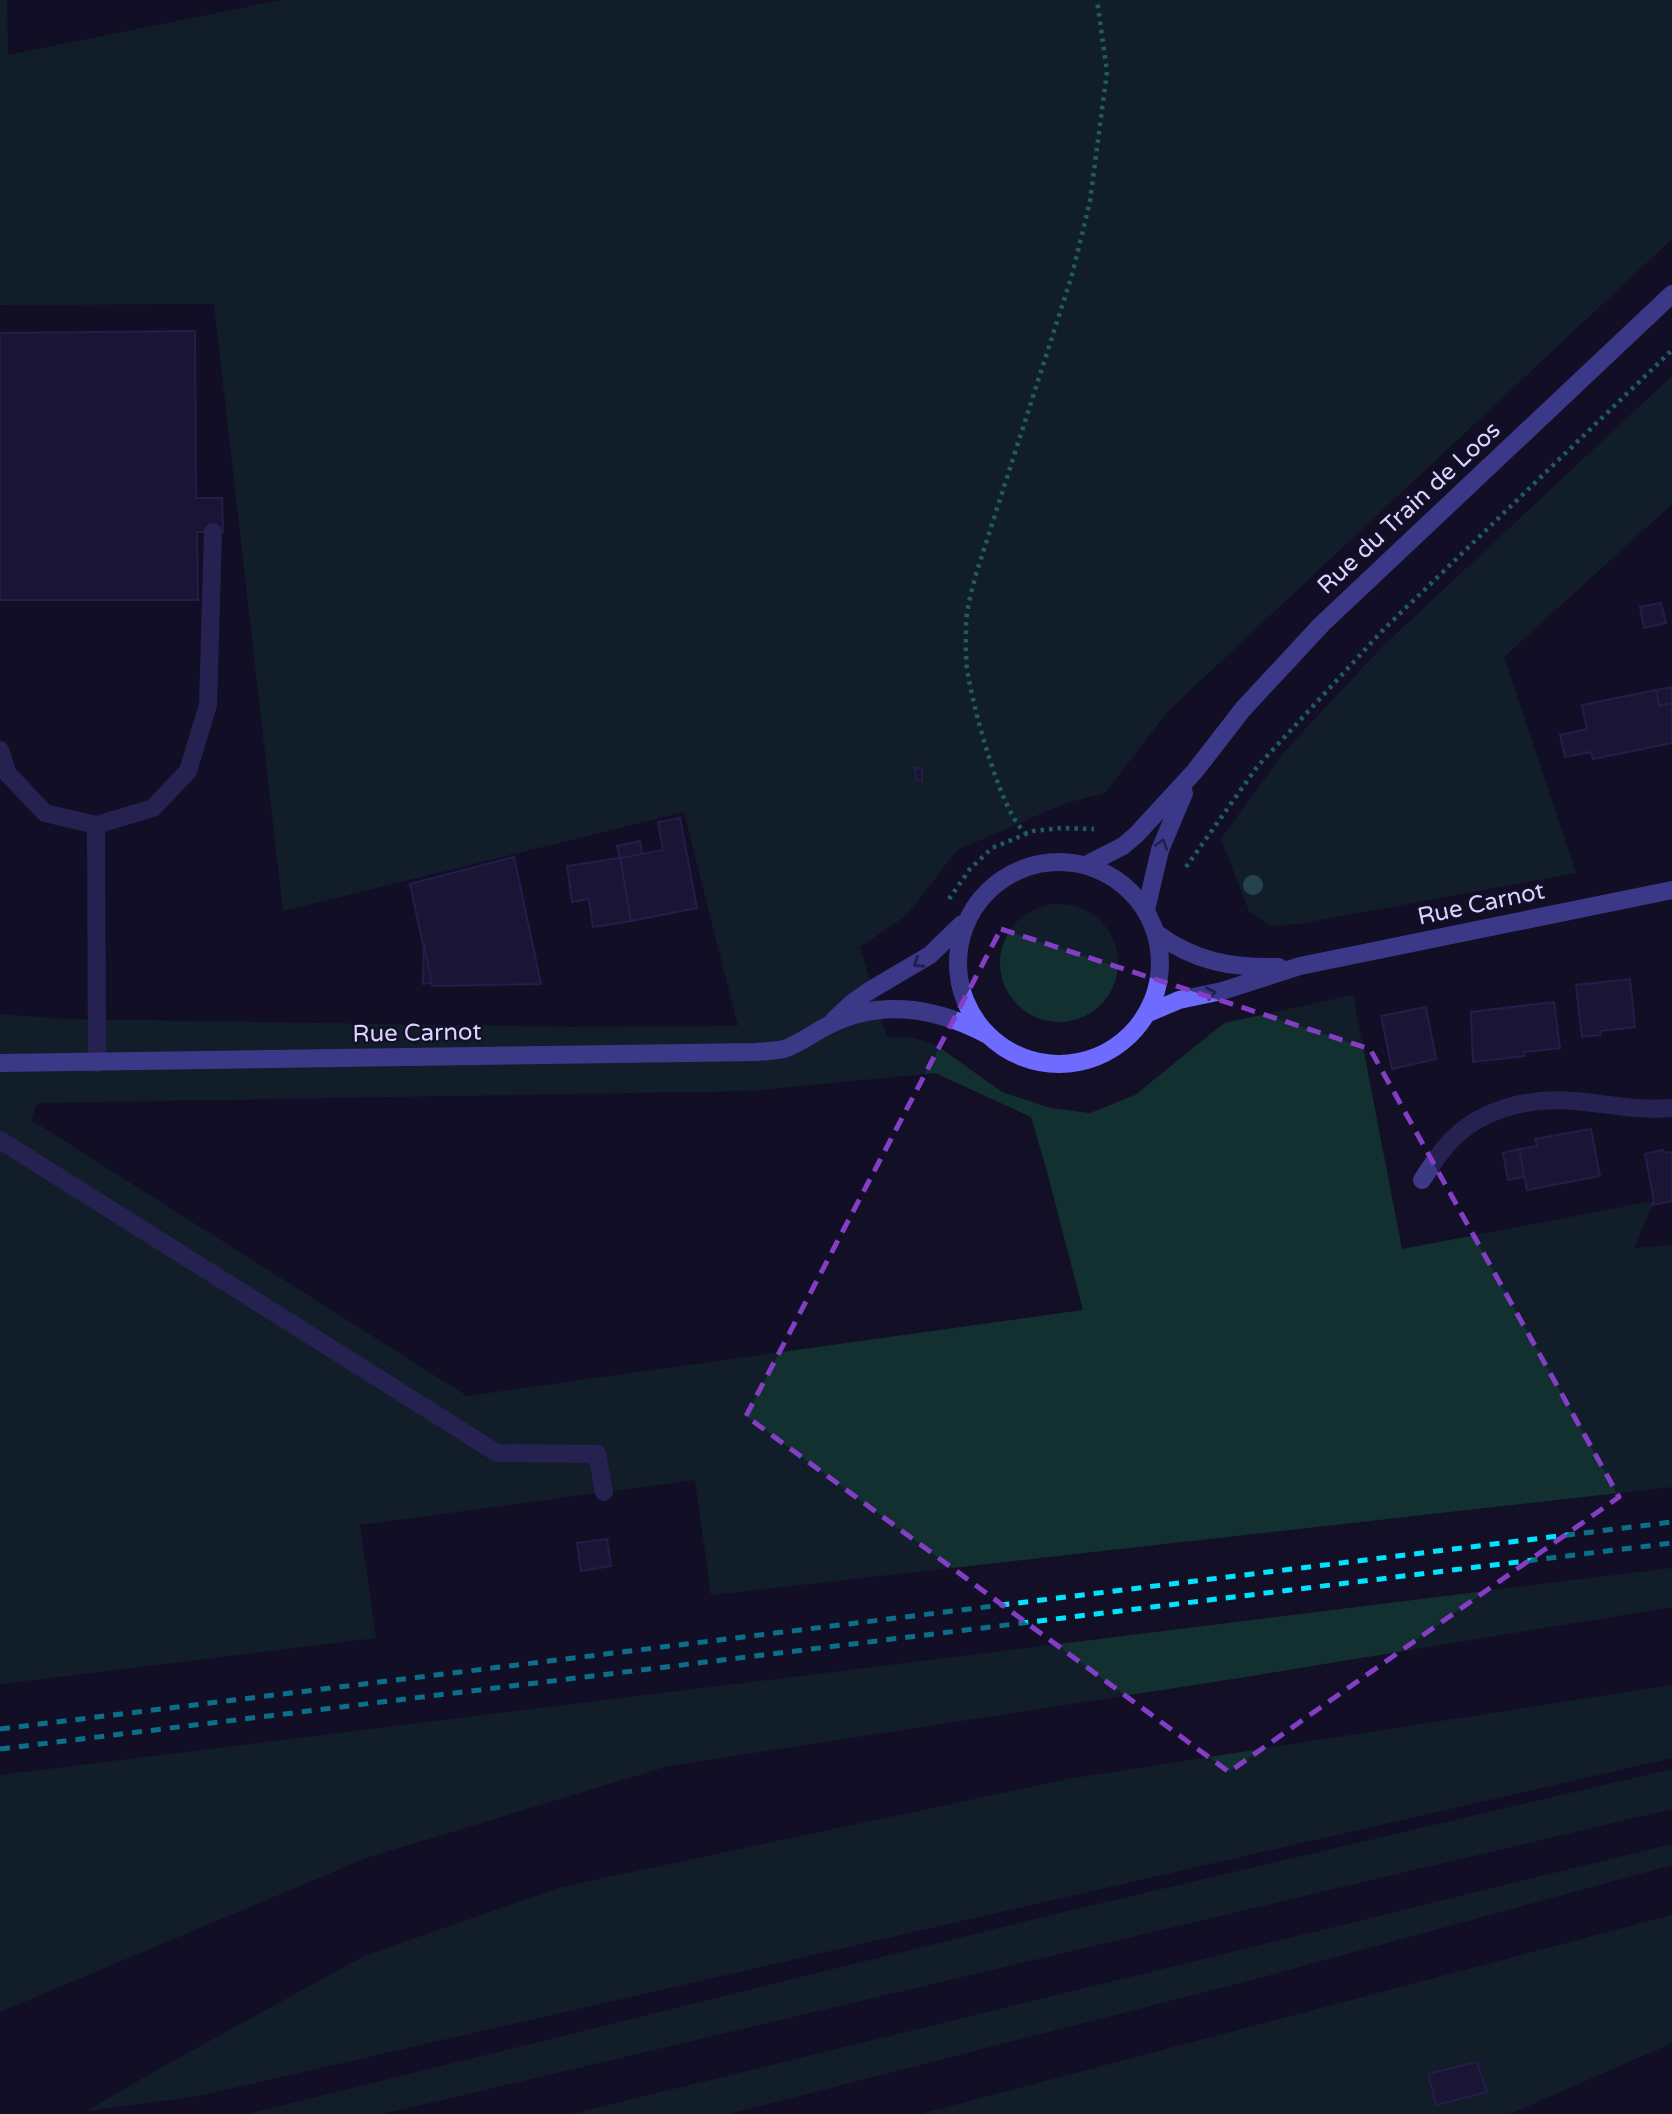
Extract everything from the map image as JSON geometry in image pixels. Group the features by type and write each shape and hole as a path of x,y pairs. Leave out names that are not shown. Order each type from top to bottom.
{"street":[{"name":"Rue du Train de Loos","path":"1086,865 1130,841 1195,771 1243,709 1322,624 1672,294"},
{"path":"0,750 8,774 45,813 96,825 153,808 188,771 208,705 213,533"},
{"name":"Rue du Train de Loos","path":"1146,911 1167,830 1195,771"},
{"path":"96,825 97,1063"},
{"path":"1048,862 1074,862 1120,882 1146,911 1156,933 1161,957 1159,981 1146,1014 1132,1034 1113,1049 1079,1062 1054,1064 1030,1060 1007,1050 979,1026 966,1004 959,979 958,954 968,917 991,887 1024,867 1048,862"},
{"name":"Rue Carnot","path":"1146,1014 1179,1000 1222,991 1300,966 1672,890"},
{"name":"Rue Carnot","path":"829,1024 869,991 930,956 968,917"},
{"name":"Rue Carnot","path":"1156,933 1173,946 1222,964 1248,967 1300,966"},
{"name":"Rue Carnot","path":"0,1063 757,1052 784,1049 829,1024 888,1008 931,1012 950,1017 988,1035"},
{"path":"1422,1180 1448,1144 1461,1132 1480,1118 1522,1103 1561,1100 1631,1109 1672,1108"},
{"path":"0,1140 497,1453 597,1454 604,1492"}],"path":[{"path":"1027,834 1022,831 1007,808 983,738 968,678 966,624 976,574 1072,275 1090,201 1107,72 1097,0"},
{"path":"1167,830 1183,839 1205,838 1256,767 1384,629 1672,350"},
{"path":"947,902 971,869 992,848 1033,831 1061,828 1096,829"}],"highlighted area":[{"path":"1001,929 1370,1049 1619,1497 1229,1772 746,1416"}],"green space":[{"path":"0,0 7,0 8,55 282,0 1672,0 1672,239 1168,711 1105,793 1066,803 957,850 907,915 860,947 887,1037 915,1038 939,1047 1002,1092 1051,1108 1090,1113 1135,1095 1224,1023 1353,995 1402,1249 1654,1201 1634,1248 1672,1245 1672,1487 711,1595 695,1480 360,1525 376,1638 0,1684 0,1014 63,1019 572,1027 738,1026 684,812 283,911 214,304 0,305","holes":["935,1073 1031,1117 1083,1310 467,1396 31,1120 37,1103 749,1091"]},
{"path":"1672,376 1672,504 1504,657 1576,873 1298,924 1271,926 1249,911 1221,839 1284,752 1382,647"},
{"path":"1059,904 1082,908 1101,921 1114,940 1118,963 1114,986 1101,1005 1082,1018 1059,1022 1036,1018 1017,1005 1004,986 1000,963 1004,940 1017,921 1036,908"},
{"path":"1672,1568 1672,1607 1227,1680 668,1766 366,1858 0,2012 0,1775"},
{"path":"1672,1685 1672,1758 198,2096 87,2111 364,1956 562,1887 1068,1779"},
{"path":"1672,1769 1672,1809 383,2114 248,2114 1043,1917"},
{"path":"1672,1844 1672,1865 1263,1977 729,2114 572,2114"},
{"path":"1672,1915 1672,2043 1510,2114 921,2114"}],"building":[{"path":"195,331 196,498 222,498 223,532 197,532 198,600 0,600 0,333"},
{"path":"1661,603 1666,623 1644,628 1640,607"},
{"path":"1672,687 1672,703 1659,706 1656,690"},
{"path":"1656,690 1659,706 1672,703 1672,743 1593,759 1591,752 1565,757 1560,735 1587,729 1582,705"},
{"path":"915,768 922,768 922,781 916,780"},
{"path":"680,818 697,908 631,921 620,858 663,850 658,822"},
{"path":"640,841 642,854 620,858 617,846"},
{"path":"514,857 541,984 432,986 410,884"},
{"path":"620,858 631,921 593,927 589,899 572,902 567,866"},
{"path":"424,944 432,983 423,984"},
{"path":"1630,979 1635,1027 1600,1031 1601,1035 1582,1037 1576,985"},
{"path":"1554,1002 1560,1048 1524,1052 1525,1056 1473,1062 1471,1012"},
{"path":"1426,1007 1436,1059 1392,1069 1381,1016"},
{"path":"1591,1129 1600,1176 1527,1190 1519,1149 1537,1146 1535,1139"},
{"path":"1519,1149 1524,1177 1508,1180 1503,1153"},
{"path":"1663,1150 1664,1153 1672,1152 1672,1201 1652,1205 1654,1201 1645,1154"},
{"path":"607,1539 611,1566 581,1571 577,1543"},
{"path":"1477,2062 1487,2092 1436,2105 1428,2074"}],"railway":[{"path":"0,1729 1672,1522"},
{"path":"0,1749 1672,1543"}]}
